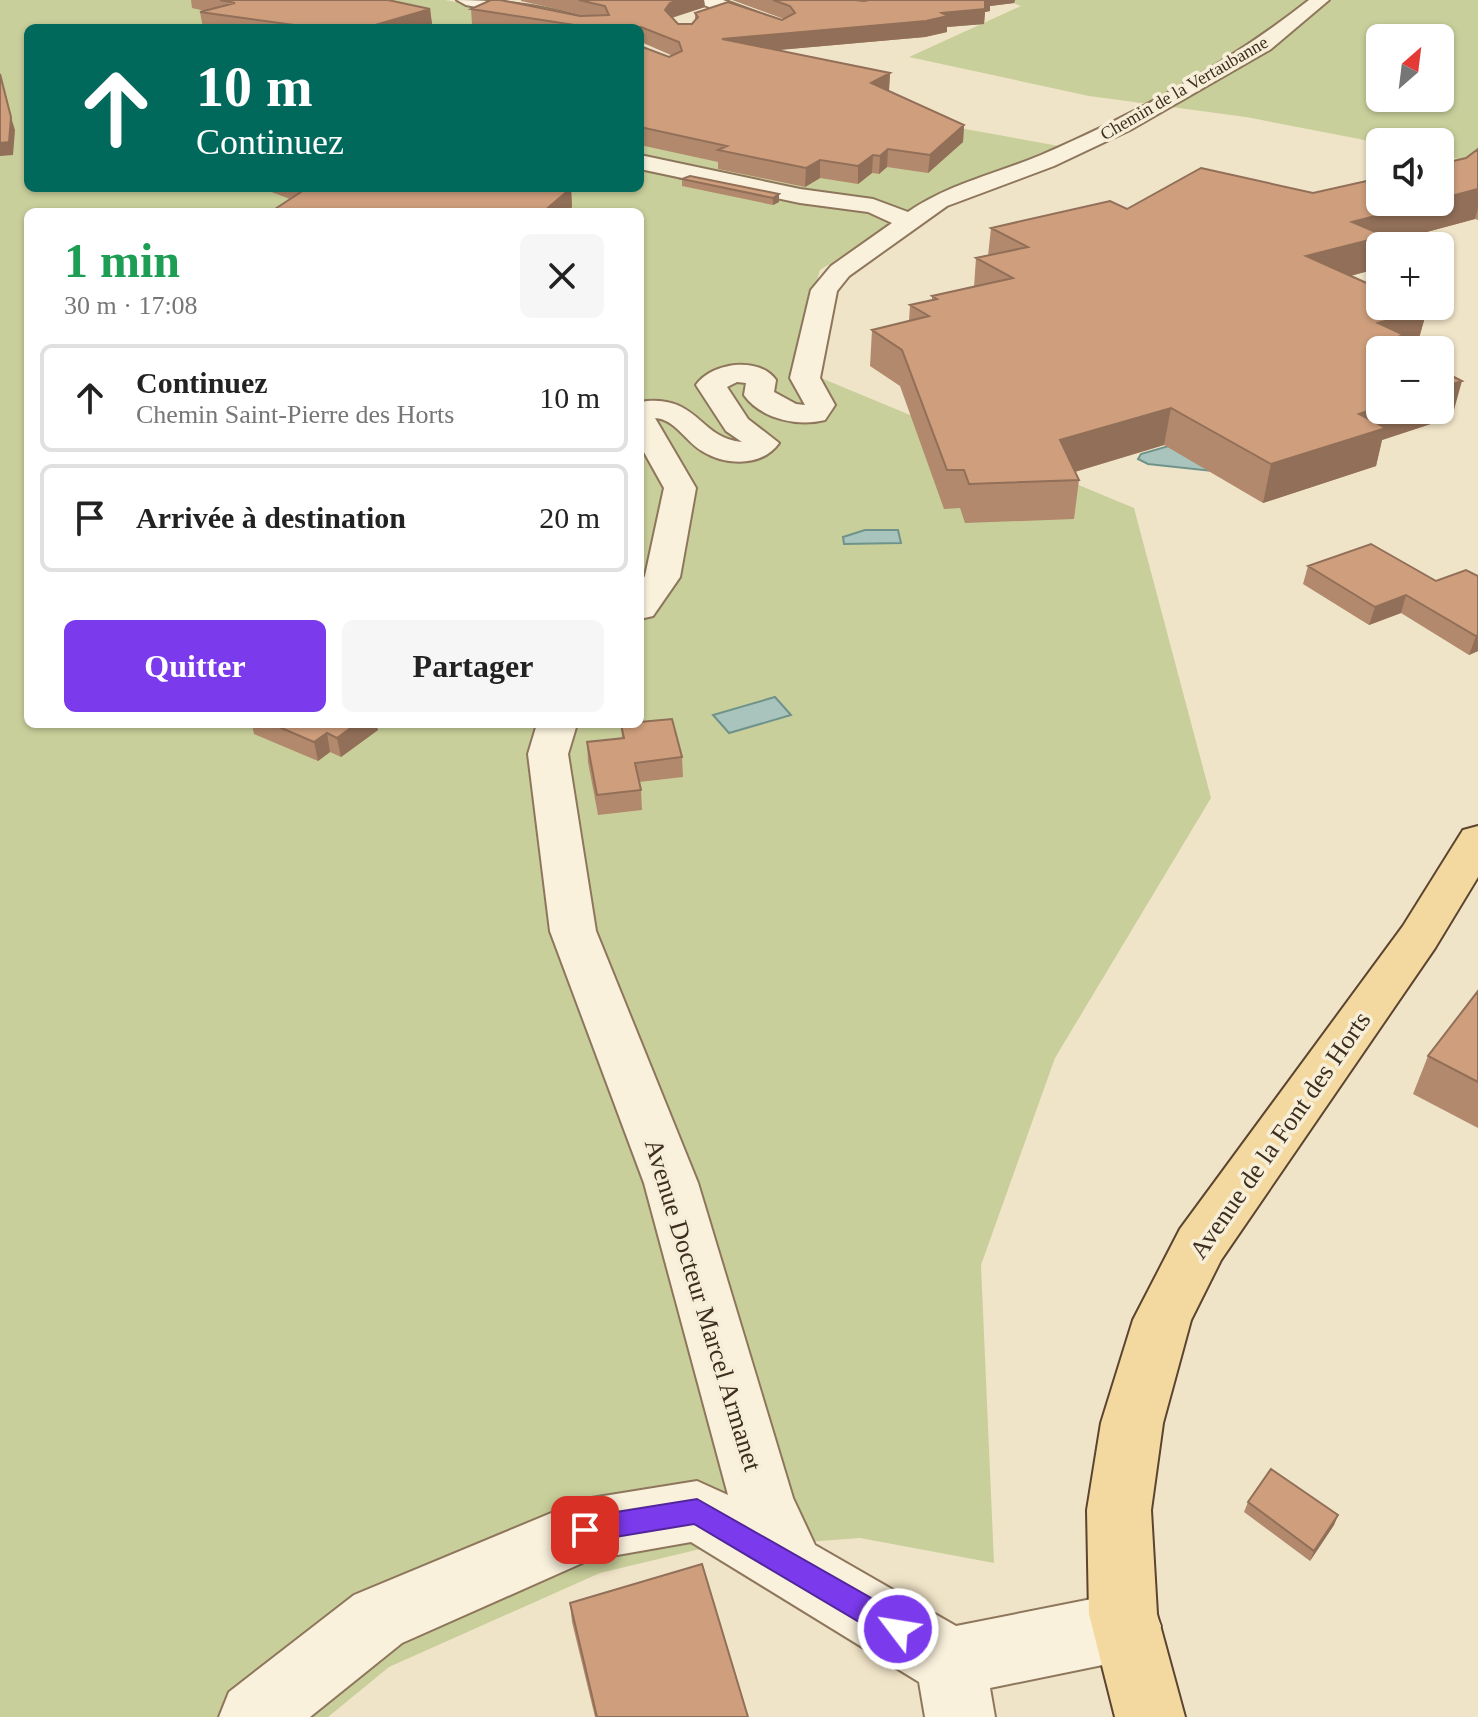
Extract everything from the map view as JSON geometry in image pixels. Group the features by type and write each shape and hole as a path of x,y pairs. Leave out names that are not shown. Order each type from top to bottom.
{"main road":[{"name":"Avenue de la Font des Horts","path":"1150,1717 1123,1614 1119,1510 1132,1423 1162,1320 1200,1245 1419,937 1478,840"},
{"name":"Avenue de la Font des Horts","path":"1419,937 1478,875"}],"street":[{"path":"466,0 587,24"},
{"path":"707,0 783,28"},
{"name":"Chemin de la Vertaubanne","path":"910,222 939,201 1046,161 1123,126 1264,45 1320,0"},
{"path":"697,19 729,8"},
{"path":"644,163 800,196 873,206 910,222"},
{"path":"644,410 655,407 680,414 711,444 734,451 752,452 763,443 737,425 711,385 723,376 736,372 752,373 761,380 759,395 781,410 798,416 814,414 820,405 805,378 824,290 840,271 910,222"},
{"path":"644,425 680,488 662,577 644,602"},
{"name":"Avenue Docteur Marcel Armanet","path":"556,728 548,754 550,780 573,931 671,1183 762,1501 790,1564"},
{"path":"254,1717 378,1619 585,1530 697,1511 790,1564 956,1689 1127,1626"}],"green space":[{"path":"0,0 445,0 577,24 24,24 24,192 644,192 644,60 673,76 1070,148 931,199 820,270 792,366 1134,508 1211,798 1055,1058 981,1265 994,1563 860,1538 696,1550 600,1573 389,1667 328,1717 0,1717"},
{"path":"1005,0 1478,0 1478,163 1454,158 1454,128 1366,128 1366,140 1246,117 1089,96 909,57 1021,6"}],"water":[{"path":"1213,433 1212,471 1148,464 1138,459 1141,454"},
{"path":"865,530 898,530 901,543 844,544 843,537"},
{"path":"775,697 791,715 729,733 713,715"}],"building":[{"path":"220,0 388,0 430,9 379,24 287,24 200,12 235,3"},
{"path":"491,0 500,0 580,16 609,15 605,6 579,0 679,0 670,3 665,10 678,24 692,24 698,17 695,13 728,2 782,20 795,13 790,6 773,0 985,0 985,9 942,13 948,16 926,21 722,39 890,73 871,83 964,125 930,155 888,149 858,166 820,160 806,168 718,150 727,146 644,128 644,48 669,57 682,51 679,42 644,28 644,24 568,24 471,9"},
{"path":"0,74 11,117 9,142 0,143"},
{"path":"1478,149 1478,189 1454,195 1454,161 1466,158"},
{"path":"1201,168 1313,193 1366,181 1366,216 1375,216 1352,222 1376,232 1366,232 1366,241 1306,256 1366,283 1366,320 1389,320 1378,323 1404,335 1366,336 1366,412 1359,414 1366,418 1366,424 1378,424 1386,428 1271,464 1171,408 1060,440 1079,480 969,484 964,470 947,470 902,350 872,330 929,316 910,305 937,299 932,296 1013,278 976,258 1028,247 991,228 1110,201 1127,209"},
{"path":"690,176 779,194 773,198 682,179"},
{"path":"301,192 566,192 548,208 277,208"},
{"path":"1371,544 1436,581 1466,570 1478,576 1478,635 1406,595 1375,607 1308,566"},
{"path":"672,719 682,757 635,763 641,790 597,795 587,742 624,738 622,728 644,728 644,722"},
{"path":"281,728 351,728 337,738 327,733 314,742"},
{"path":"1478,991 1478,1082 1428,1056"},
{"path":"1271,1469 1338,1515 1314,1551 1248,1502"},
{"path":"702,1564 748,1717 597,1717 570,1603"}],"route":[{"path":"585,1530 697,1511 898,1629"}]}
